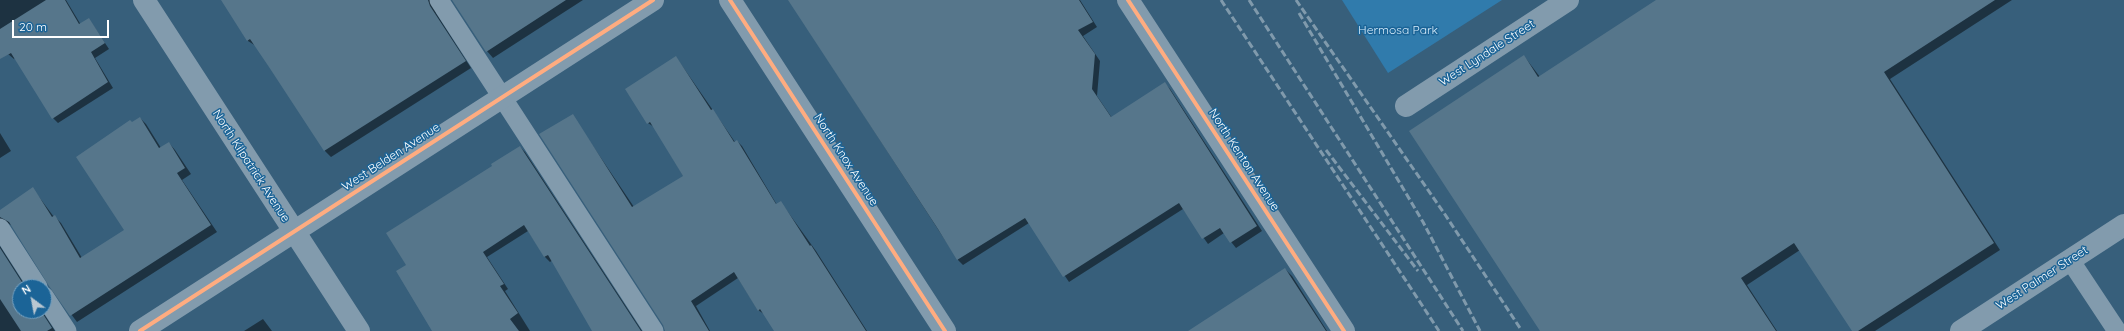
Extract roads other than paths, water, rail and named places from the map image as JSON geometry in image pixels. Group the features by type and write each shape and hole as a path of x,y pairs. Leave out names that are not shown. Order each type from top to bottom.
{"street":[{"name":"North Kilpatrick Avenue","path":"144,0 358,331"},
{"name":"West Belden Avenue","path":"140,331 653,0"},
{"name":"North Knox Avenue","path":"730,0 945,331"},
{"name":"North Kenton Avenue","path":"1128,0 1344,331"},
{"name":"West Lyndale Street","path":"1406,106 1568,0"},
{"name":"West Palmer Street","path":"1961,331 2124,225"}],"lane":[{"path":"439,0 654,331"},
{"path":"0,228 33,279"},
{"path":"2070,260 2118,324"},
{"path":"52,308 67,331"}],"railway":[{"path":"1221,0 1439,331"},
{"path":"1249,0 1463,331"},
{"path":"1296,0 1444,213 1520,328"},
{"path":"1299,13 1423,222 1480,331"},
{"path":"1326,150 1418,271"}],"park label":[{"name":"Hermosa Park","path":"1398,30"}]}
